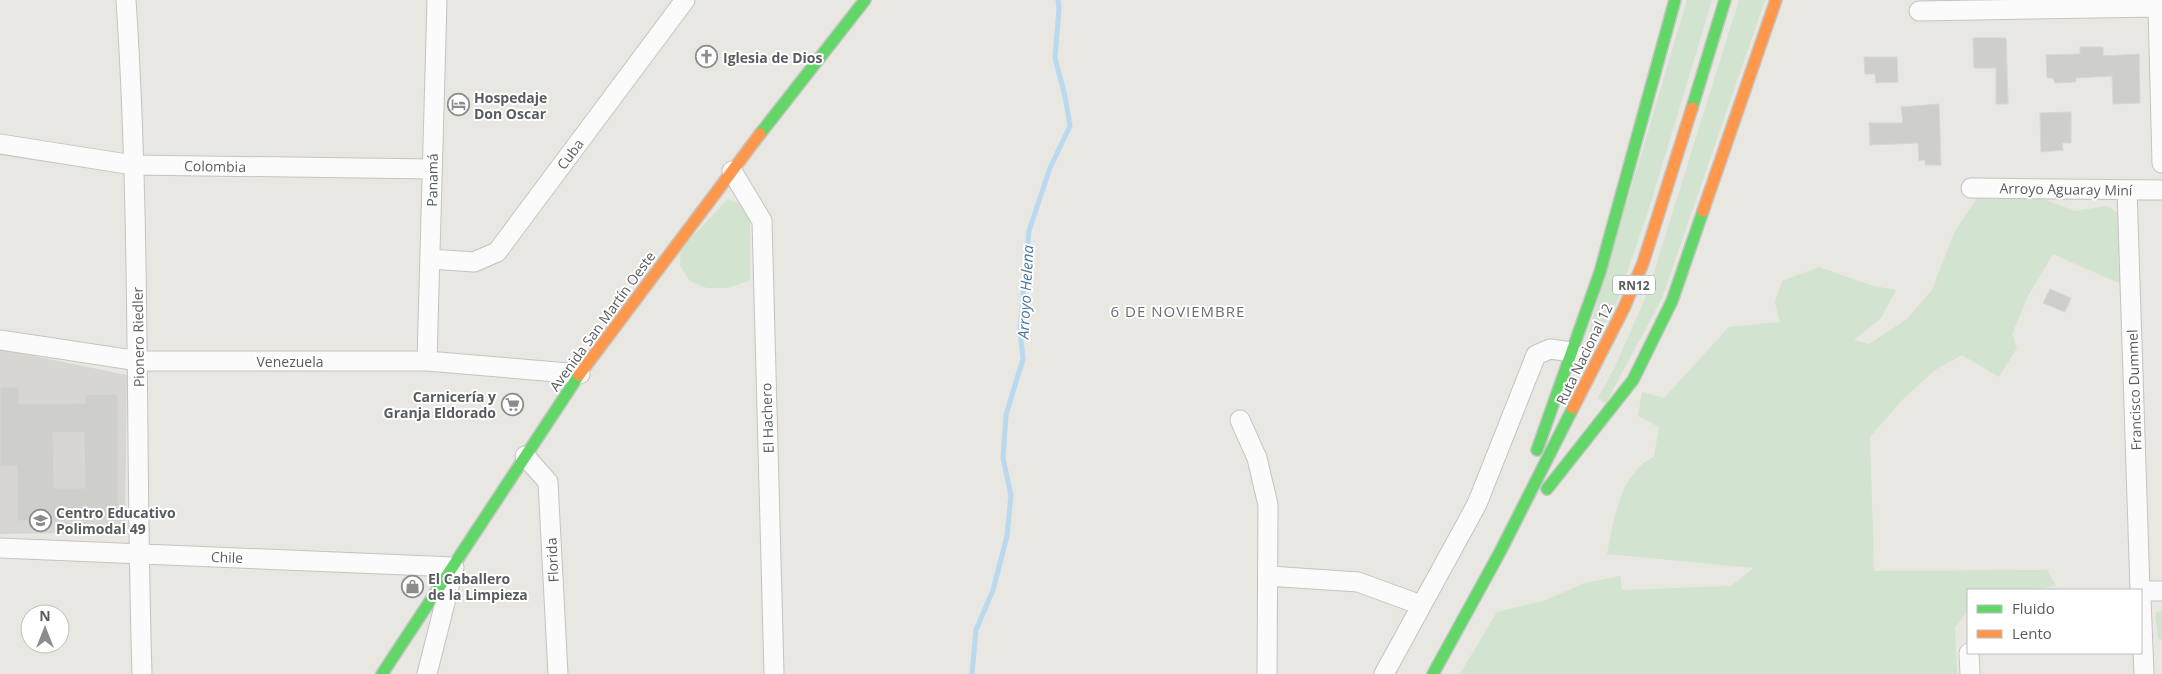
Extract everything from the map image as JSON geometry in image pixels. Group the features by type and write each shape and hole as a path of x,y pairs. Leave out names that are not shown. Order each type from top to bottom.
{"main road":[{"name":"Avenida San Martín Oeste","path":"382,674 580,374 732,171 865,0"},
{"path":"1500,552 1600,272 1675,0"},
{"name":"Ruta Nacional 12","path":"1433,674 1500,552 1624,308 1643,263 1725,0"},
{"path":"1500,552 1563,468 1633,380 1655,339 1672,301 1776,0"}],"street":[{"name":"Pionero Riedler","path":"126,0 139,361 139,554 142,674"},
{"name":"Panamá","path":"426,361 437,0"},
{"name":"Cuba","path":"430,259 474,262 497,252 685,0"},
{"path":"1918,11 2159,4 2162,163"},
{"name":"Colombia","path":"0,144 132,165 432,169"},
{"name":"El Hachero","path":"732,171 762,221 774,674"},
{"name":"Arroyo Aguaray Miní","path":"1971,188 2162,190"},
{"name":"Francisco Dummel","path":"2127,190 2141,589"},
{"name":"Venezuela","path":"0,340 139,361 426,361 580,374"},
{"path":"1384,674 1477,504 1536,355 1550,349 1572,352"},
{"path":"1240,420 1257,458 1268,506 1267,674"},
{"name":"Florida","path":"525,456 548,482 558,674"},
{"name":"Chile","path":"0,548 454,567"},
{"path":"427,674 454,567"},
{"path":"1268,576 1358,582 1421,605"},
{"path":"2142,591 2162,590"},
{"path":"2142,624 2144,674"},
{"path":"1969,654 1970,674"}],"shaded area":[{"path":"0,349 127,375 125,532 0,534"}],"green space":[{"path":"1687,0 1712,0 1651,202 1615,308 1579,364"},
{"path":"1739,0 1765,0 1662,298 1606,403 1598,398 1614,369 1647,294"},
{"path":"2013,188 2075,211 2107,206 2122,216 2118,262 2121,284 2053,254 2028,296 2012,334 2017,348 1999,377 1962,355 1935,370 1901,401 1870,437 1874,571 2047,570 2056,586 2029,589 1967,589 1967,611 1955,628 1957,674 1460,674 1497,612 1546,600 1585,583 1620,576 1622,590 1731,586 1754,568 1607,554 1612,527 1626,485 1643,464 1654,457 1659,427 1638,416 1642,392 1664,398 1729,327 1780,322 1775,302 1782,281 1819,267 1873,286 1896,290 1881,318 1854,340 1869,344 1907,319 1932,290 1955,231 1982,191"},
{"path":"728,199 740,204 750,219 750,280 728,288 707,288 690,281 680,266 681,249"},
{"path":"2162,611 2162,640 2158,638 2155,613"}],"building":[{"path":"1973,38 2006,38 2008,104 1996,104 1996,68 1974,68"},
{"path":"2080,47 2103,47 2103,56 2139,54 2140,103 2113,104 2112,76 2076,78 2076,82 2055,83 2053,78 2047,78 2046,55 2080,54"},
{"path":"1864,57 1897,57 1898,82 1876,83 1875,74 1865,74"},
{"path":"1939,104 1941,165 1925,165 1925,160 1919,161 1918,143 1870,145 1869,123 1903,123 1901,107"},
{"path":"2071,112 2071,143 2062,143 2063,150 2041,152 2040,113"},
{"path":"2050,289 2071,298 2065,312 2043,303"},
{"path":"0,387 19,387 19,404 85,403 85,395 118,394 118,519 17,521 17,466 0,466","holes":["84,432 85,488 54,488 53,433"]}],"waterway":[{"name":"Arroyo Helena","path":"972,674 976,630 993,590 1007,536 1011,495 1003,458 1006,415 1023,359 1020,330 1029,231 1050,168 1070,126 1065,96 1055,58 1058,0"}],"traffic: fast":[{"path":"760,134 865,0"},
{"path":"1537,450 1600,272 1675,0"},
{"path":"1692,108 1725,0"},
{"path":"1547,489 1633,380 1672,301 1703,211"},
{"path":"382,674 579,375"},
{"path":"1433,674 1500,552 1573,408"}],"traffic: slow":[{"path":"1703,211 1776,0"},
{"path":"1573,408 1624,308 1643,263 1692,108"},
{"path":"579,375 760,134"}],"place":[{"name":"Iglesia de Dios","path":"707,57"},
{"name":"Hospedaje Don Oscar","path":"458,105"},
{"name":"Carnicería y Granja Eldorado","path":"512,404"},
{"name":"Centro Educativo Polimodal 49","path":"40,520"},
{"name":"El Caballero de la Limpieza","path":"412,586"}],"district":[{"name":"6 DE NOVIEMBRE","path":"1178,311"}]}
